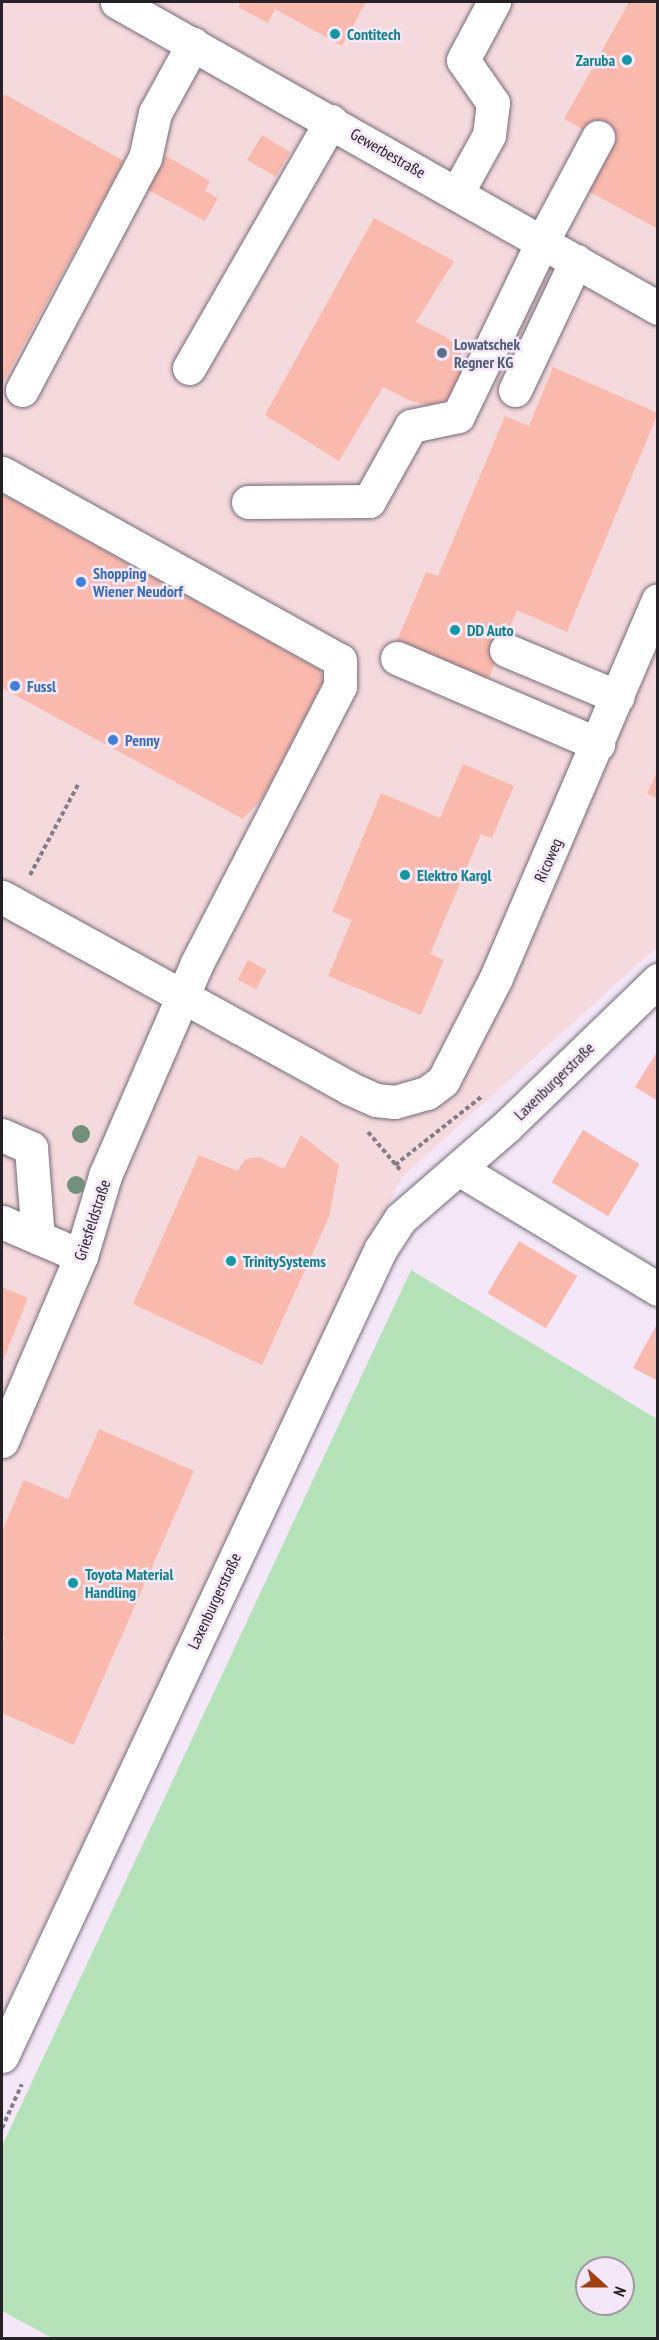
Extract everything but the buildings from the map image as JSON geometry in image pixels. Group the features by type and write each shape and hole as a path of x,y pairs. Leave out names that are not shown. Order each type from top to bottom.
{"street":[{"name":"Gewerbestraße","path":"117,2 331,121 657,308"},
{"path":"457,193 489,135 493,103 463,60 494,2"},
{"path":"22,390 145,158 155,113 193,44"},
{"path":"189,368 331,121"},
{"path":"248,502 369,501 411,426 458,416 542,242 598,137"},
{"path":"515,390 576,261"},
{"name":"Griesfeldstraße","path":"2,473 340,660 340,686 241,873 182,998 105,1176 81,1256 10,1397 2,1442"},
{"name":"Ricoweg","path":"443,1081 495,981 618,697 657,600"},
{"path":"506,650 618,697"},
{"path":"397,658 598,744"},
{"path":"8,901 182,998 349,1088 376,1100 411,1099 443,1081"},
{"name":"Laxenburgerstraße","path":"2,2053 380,1250 400,1219 508,1125 654,990"},
{"path":"2,1135 31,1148 38,1238"},
{"path":"459,1169 657,1289"},
{"path":"2,1222 81,1256"}],"path":[{"path":"8,901 79,783"},
{"path":"443,1081 481,1097 508,1125"},
{"path":"349,1088 359,1122 395,1165 426,1196"},
{"path":"395,1165 481,1097"}],"shaded area":[{"path":"2,2 657,2 657,947 402,1177 2,2013"}],"green space":[{"path":"411,1270 657,1419 657,2338 52,2338 2,2311 2,2146"}],"place":[{"name":"Contitech","path":"335,34"},
{"name":"Zaruba","path":"627,60"},
{"name":"Lowatschek Regner KG","path":"442,353"},
{"name":"Shopping Wiener Neudorf","path":"81,582"},
{"name":"DD Auto","path":"455,630"},
{"name":"Fussl","path":"15,686"},
{"name":"Penny","path":"113,740"},
{"name":"Elektro Kargl","path":"405,875"},
{"name":"TrinitySystems","path":"231,1261"},
{"name":"Toyota Material Handling","path":"73,1583"}]}
